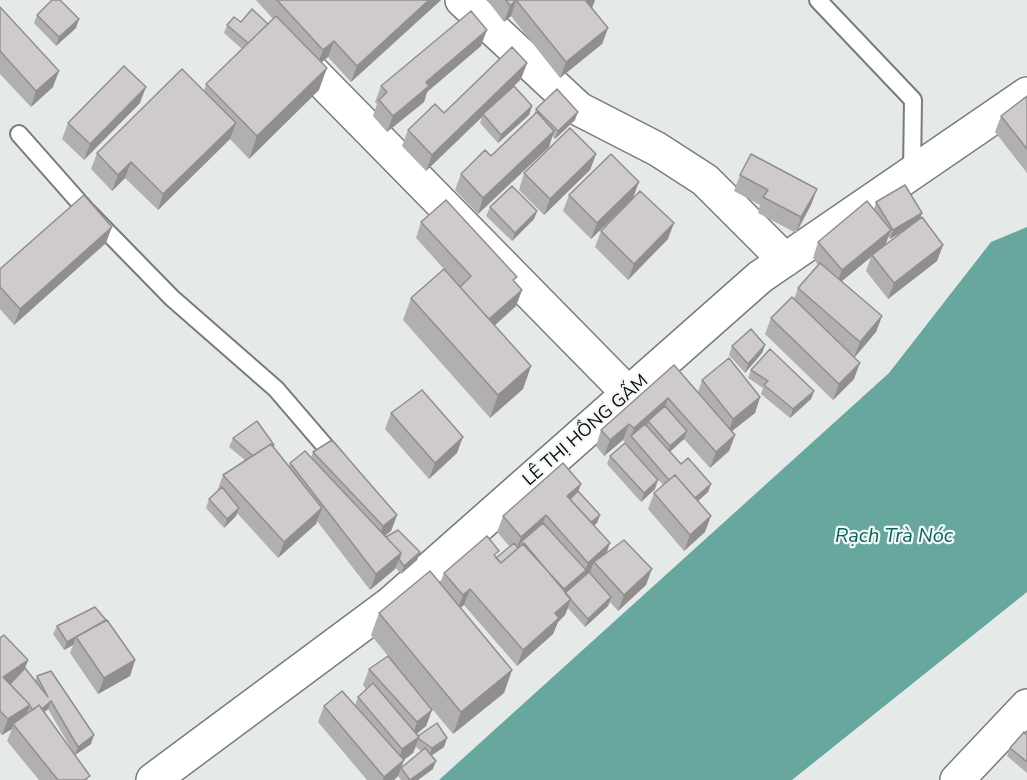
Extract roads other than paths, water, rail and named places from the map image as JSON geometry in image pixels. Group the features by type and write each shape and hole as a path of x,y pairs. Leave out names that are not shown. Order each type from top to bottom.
{"street":[{"path":"462,0 579,109 657,149 705,180 785,260"},
{"path":"284,42 628,393"},
{"name":"LÊ THỊ HỒNG GẤM","path":"153,780 390,604 425,564 628,393 760,277 1027,94"},
{"path":"957,780 1027,706"}],"lane":[{"path":"818,0 913,100 912,173"},
{"path":"20,134 87,210 172,298 276,388 345,470"}],"water":[{"name":"Rạch Trà Nóc","path":"1027,227 1027,592 792,780 439,780 889,373 991,242"}]}
